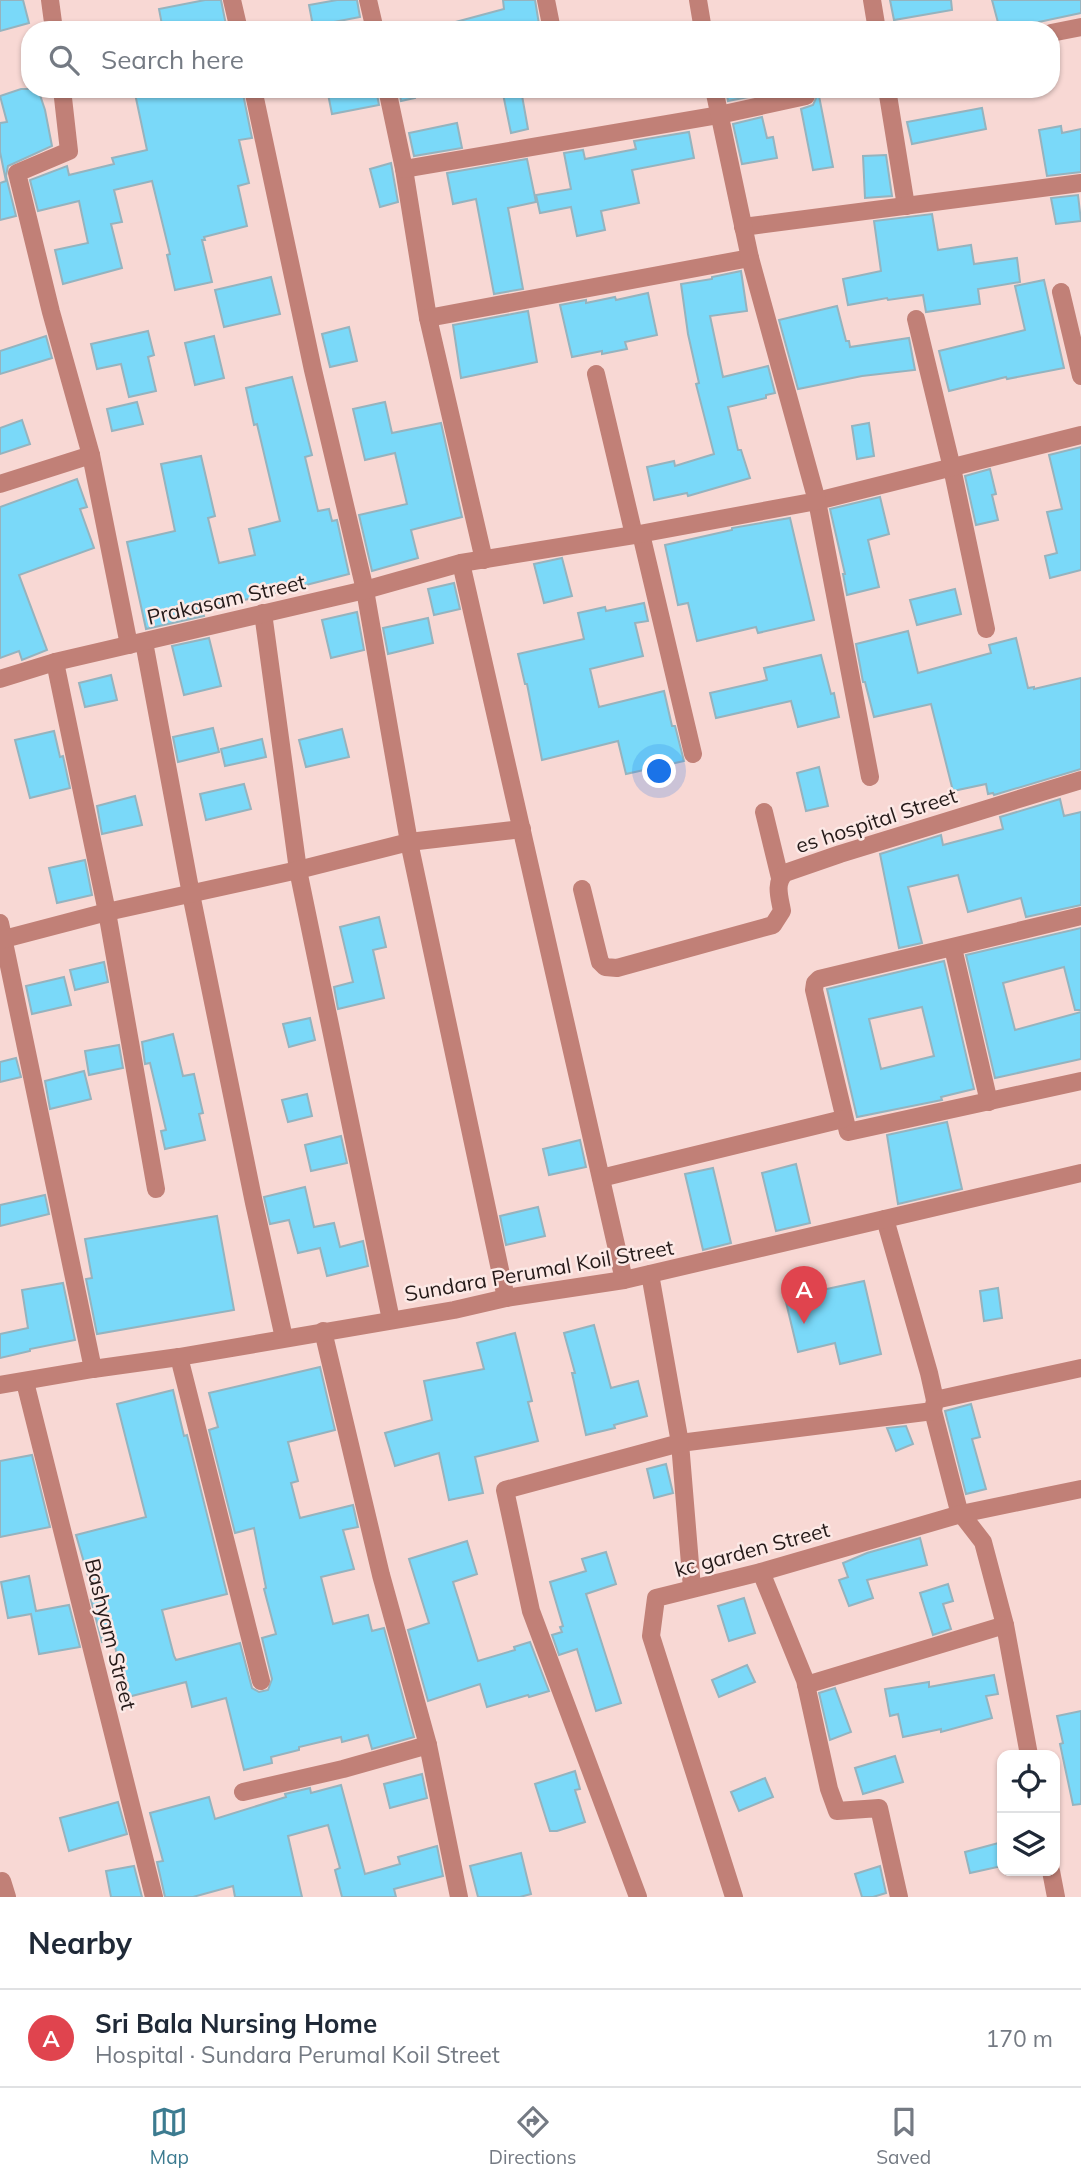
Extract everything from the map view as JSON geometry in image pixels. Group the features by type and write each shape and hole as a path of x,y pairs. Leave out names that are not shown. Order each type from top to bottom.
{"street":[{"path":"50,0 53,21"},
{"path":"232,0 237,21"},
{"path":"368,0 373,21"},
{"path":"546,0 550,21"},
{"path":"698,0 702,21"},
{"path":"872,0 876,21"},
{"path":"1060,31 1081,27"},
{"path":"63,98 69,151 8,174 91,455 136,644 284,1338"},
{"path":"255,98 313,370 365,590 409,842 506,1298"},
{"path":"389,98 404,169 428,318 484,560"},
{"name":"es hospital Street","path":"716,98 750,258 817,501 870,777"},
{"path":"404,169 719,115 797,98"},
{"path":"888,98 906,206"},
{"path":"743,227 1081,183"},
{"path":"428,318 750,258"},
{"path":"1061,292 1081,376"},
{"path":"916,320 952,468 986,629"},
{"path":"596,374 693,754"},
{"name":"Prakasam Street","path":"0,679 55,662 365,590 461,563 817,501 1081,435"},
{"path":"0,484 91,455"},
{"path":"461,563 624,1280"},
{"path":"263,613 298,870 391,1320"},
{"path":"55,662 107,912 156,1189"},
{"name":"es hospital Street","path":"582,889 600,962 605,967 617,968 773,925 782,911 778,888 780,878 785,873 1081,780"},
{"path":"764,812 780,878"},
{"path":"93,1369 1,934 298,870 409,842 522,829"},
{"path":"1081,916 819,979 814,990 848,1132 1081,1082"},
{"path":"953,948 989,1102"},
{"path":"601,1178 844,1119"},
{"name":"Sundara Perumal Koil Street","path":"0,1385 624,1280 1081,1173"},
{"path":"885,1219 961,1514 982,1542 1005,1625 1028,1750"},
{"path":"650,1274 680,1443 692,1588"},
{"path":"323,1331 381,1575 428,1745 459,1897"},
{"path":"178,1357 261,1681"},
{"path":"638,1897 531,1611 505,1490 680,1443 934,1406 1081,1368"},
{"name":"Bashyam Street","path":"25,1382 154,1897"},
{"name":"kc garden Street","path":"734,1897 651,1636 656,1598 761,1572 961,1514 1081,1489"},
{"path":"761,1572 806,1685 829,1789 837,1811 879,1808 899,1897"},
{"path":"806,1685 1005,1625"},
{"path":"243,1792 428,1745"},
{"path":"1052,1876 1056,1897"}],"building":[{"path":"0,0 23,0 28,21 21,21 21,25 0,31"},
{"path":"205,0 221,0 225,21 161,21 159,9"},
{"path":"357,0 360,17 339,21 312,21 309,5"},
{"path":"503,0 535,0 538,21 459,21 504,9"},
{"path":"890,0 951,0 952,10 894,20"},
{"path":"992,0 1081,0 1081,13 1043,21 998,21"},
{"path":"21,89 21,98 41,98 52,146 8,166 6,176 16,216 0,220 0,183 6,181 0,152 0,123 7,122 0,96"},
{"path":"136,98 244,98 252,138 239,140 249,183 238,186 247,226 204,237 205,240 202,240 212,282 175,290 167,255 170,254 152,181 114,190 122,222 111,224 122,268 63,284 55,250 88,243 79,201 38,211 30,180 67,166 69,175 114,164 112,158 147,150"},
{"path":"329,98 378,98 379,105 332,114"},
{"path":"504,98 522,98 528,129 511,133"},
{"path":"816,98 819,98 833,167 813,170 801,109 813,105"},
{"path":"982,108 986,129 912,144 907,122"},
{"path":"762,117 767,138 773,137 777,158 742,164 733,124"},
{"path":"457,123 462,148 414,156 409,133"},
{"path":"1061,126 1062,133 1081,129 1081,172 1047,176 1039,130"},
{"path":"689,132 694,158 632,170 639,203 601,211 605,230 577,236 571,207 540,213 536,195 571,189 564,153 583,150 585,159 636,149 634,141"},
{"path":"886,155 892,196 865,198 863,156"},
{"path":"527,159 536,202 508,208 523,289 494,294 476,199 453,204 447,173"},
{"path":"391,163 398,202 380,207 370,169"},
{"path":"1078,195 1081,221 1056,224 1051,198"},
{"path":"932,214 938,250 971,245 974,264 1017,258 1020,282 978,289 980,304 926,312 923,295 848,305 843,279 881,271 874,221"},
{"path":"741,271 747,311 710,316 723,377 768,366 775,393 766,395 766,398 728,407 738,450 741,450 750,478 688,496 687,493 654,500 647,467 674,461 675,466 714,454 696,384 699,383 681,284"},
{"path":"271,277 280,314 224,327 215,290"},
{"path":"1044,280 1064,368 1007,379 1006,377 949,391 939,351 1025,330 1015,286"},
{"path":"648,293 657,335 625,342 627,349 572,357 560,305 615,297 616,300"},
{"path":"837,306 850,347 909,338 915,370 862,376 798,389 779,320"},
{"path":"528,311 537,362 461,378 453,325"},
{"path":"349,327 357,361 330,367 322,334"},
{"path":"148,331 154,355 148,357 156,391 129,397 121,364 97,369 91,344"},
{"path":"46,336 52,358 0,374 0,351"},
{"path":"214,336 224,378 195,385 185,343"},
{"path":"292,377 312,455 305,457 318,511 329,509 332,521 337,520 349,574 202,609 204,616 146,629 127,542 175,531 161,464 201,456 215,516 208,518 219,563 255,555 249,529 280,521 246,388"},
{"path":"137,402 143,424 112,431 107,409"},
{"path":"385,402 392,433 441,423 462,517 411,530 418,558 372,571 359,515 407,504 395,453 365,460 353,409"},
{"path":"22,420 30,444 0,454 0,428"},
{"path":"869,423 874,456 857,459 852,426"},
{"path":"1081,447 1081,570 1050,578 1045,556 1057,553 1047,512 1062,509 1049,455"},
{"path":"990,469 998,520 976,525 965,476"},
{"path":"77,479 87,507 80,509 94,548 19,575 47,650 22,660 19,651 0,658 0,507"},
{"path":"880,497 889,534 868,540 879,587 847,595 845,574 830,509"},
{"path":"790,518 814,620 758,633 756,627 697,641 688,603 678,605 665,545 732,528"},
{"path":"562,558 572,596 544,603 534,564"},
{"path":"454,583 460,609 434,615 428,589"},
{"path":"955,589 961,614 917,625 910,600"},
{"path":"644,603 648,621 635,623 643,656 590,669 599,707 664,691 684,761 626,774 618,741 542,760 527,684 518,654 584,639 578,613 605,607 606,611"},
{"path":"357,612 364,650 331,658 322,620"},
{"path":"428,618 433,643 388,654 383,628"},
{"path":"908,631 918,673 991,653 989,645 1016,638 1028,688 1081,678 1081,769 994,795 988,794 986,784 953,791 931,704 874,717 863,682 856,644"},
{"path":"209,638 221,686 184,695 172,646"},
{"path":"821,655 839,717 798,727 791,701 716,718 710,693 767,680 764,668"},
{"path":"111,675 117,700 85,707 79,683"},
{"path":"213,728 219,752 178,762 173,737"},
{"path":"342,729 349,757 306,767 299,740"},
{"path":"54,731 70,788 30,798 15,740"},
{"path":"262,739 266,757 225,766 221,749"},
{"path":"819,767 828,806 806,811 797,773"},
{"path":"244,784 251,809 206,820 200,794"},
{"path":"135,796 142,825 102,834 97,806"},
{"path":"1060,799 1064,816 1081,812 1081,905 1026,917 1021,898 968,912 958,875 908,887 922,943 899,948 880,854 941,835 943,845 1003,829 1000,817"},
{"path":"85,860 92,895 57,903 49,868"},
{"path":"379,917 386,947 373,950 384,998 338,1009 334,987 353,982 340,927"},
{"path":"1081,928 1081,1010 1075,1010 1064,967 1003,983 1015,1030 1081,1012 1081,1059 995,1078 966,955"},
{"path":"944,961 974,1089 941,1097 942,1100 857,1117 827,989","holes":["922,1007 934,1056 881,1069 869,1019"]},
{"path":"104,962 108,982 75,990 70,970"},
{"path":"64,977 71,1005 32,1014 26,986"},
{"path":"310,1018 315,1040 289,1047 283,1024"},
{"path":"173,1034 183,1076 194,1074 203,1113 199,1114 205,1140 165,1149 161,1131 166,1130 150,1063 145,1064 142,1042"},
{"path":"119,1045 123,1068 89,1075 85,1051"},
{"path":"16,1058 21,1077 0,1082 0,1062"},
{"path":"84,1071 91,1099 50,1109 45,1081"},
{"path":"307,1094 312,1116 288,1122 282,1100"},
{"path":"947,1122 962,1189 898,1204 887,1135"},
{"path":"341,1136 347,1163 311,1171 305,1145"},
{"path":"580,1140 586,1167 549,1175 543,1149"},
{"path":"796,1164 810,1223 776,1231 762,1173"},
{"path":"713,1168 731,1243 703,1250 685,1174"},
{"path":"305,1187 314,1227 334,1223 340,1247 363,1241 368,1266 327,1276 320,1248 298,1253 289,1220 270,1224 264,1197"},
{"path":"45,1195 49,1214 0,1226 0,1205"},
{"path":"538,1207 545,1236 506,1245 500,1216"},
{"path":"217,1216 234,1310 97,1334 86,1279 92,1278 85,1239"},
{"path":"864,1281 881,1354 840,1364 835,1343 798,1352 785,1298"},
{"path":"63,1283 75,1340 0,1358 0,1334 28,1328 22,1290"},
{"path":"998,1288 1002,1318 984,1321 980,1291"},
{"path":"594,1325 611,1388 638,1381 647,1416 586,1435 572,1373 575,1373 564,1333"},
{"path":"515,1333 532,1401 528,1402 538,1441 475,1457 483,1493 449,1500 439,1453 395,1466 385,1433 432,1420 424,1381 484,1369 477,1343"},
{"path":"320,1367 335,1430 288,1442 298,1481 291,1483 300,1518 353,1505 358,1527 343,1530 354,1569 321,1577 333,1624 368,1615 372,1631 384,1628 414,1737 372,1749 368,1735 342,1742 341,1737 299,1747 299,1750 271,1757 272,1763 244,1770 226,1698 192,1707 186,1682 128,1697 113,1639 102,1642 91,1600 95,1600 76,1535 146,1517 117,1404 173,1390 227,1594 162,1610 174,1656 176,1660 240,1643 252,1688 259,1692 268,1690 272,1679 262,1638 276,1634 264,1589 266,1588 254,1528 235,1533 209,1430 218,1427 209,1393"},
{"path":"971,1404 980,1437 972,1439 986,1489 966,1494 945,1411"},
{"path":"906,1426 913,1444 896,1451 887,1428"},
{"path":"32,1455 50,1527 0,1537 0,1461"},
{"path":"666,1464 673,1493 654,1498 647,1469"},
{"path":"920,1538 927,1565 867,1580 873,1598 849,1606 839,1580 848,1577 843,1563"},
{"path":"467,1541 477,1574 453,1582 478,1661 515,1650 514,1647 530,1642 549,1691 487,1707 480,1684 428,1701 408,1630 429,1623 409,1559"},
{"path":"606,1552 616,1584 586,1594 621,1703 596,1711 577,1649 559,1655 552,1635 562,1632 560,1627 563,1626 550,1582 586,1571 582,1559"},
{"path":"29,1576 36,1611 69,1605 80,1647 39,1654 31,1614 8,1618 1,1582"},
{"path":"948,1584 953,1601 943,1604 951,1629 933,1635 920,1593"},
{"path":"744,1598 755,1633 729,1641 718,1606"},
{"path":"747,1665 755,1682 719,1697 712,1680"},
{"path":"994,1675 998,1694 986,1696 992,1718 941,1732 941,1729 903,1737 898,1714 890,1716 885,1689 929,1682 929,1687"},
{"path":"835,1688 851,1732 830,1740 819,1693"},
{"path":"1081,1711 1081,1804 1073,1805 1057,1716"},
{"path":"895,1756 903,1782 863,1794 855,1768"},
{"path":"575,1771 580,1789 575,1790 585,1822 550,1831 535,1784"},
{"path":"422,1774 427,1798 390,1808 384,1784"},
{"path":"765,1778 773,1797 739,1811 731,1792"},
{"path":"341,1785 365,1874 400,1864 398,1857 437,1846 443,1876 394,1889 396,1897 342,1897 335,1870 340,1868 328,1825 288,1836 302,1897 235,1897 233,1886 193,1897 165,1897 157,1862 163,1861 150,1813 209,1797 215,1819 286,1797 285,1794 310,1788 311,1793"},
{"path":"118,1802 127,1834 69,1851 60,1818"},
{"path":"997,1843 997,1867 970,1873 965,1852"},
{"path":"521,1853 531,1894 520,1897 478,1897 470,1866"},
{"path":"134,1866 142,1897 111,1897 106,1871"},
{"path":"880,1866 886,1893 862,1897 855,1874"}],"place":[{"name":"Sri Bala Nursing Home","path":"804,1324"}]}
